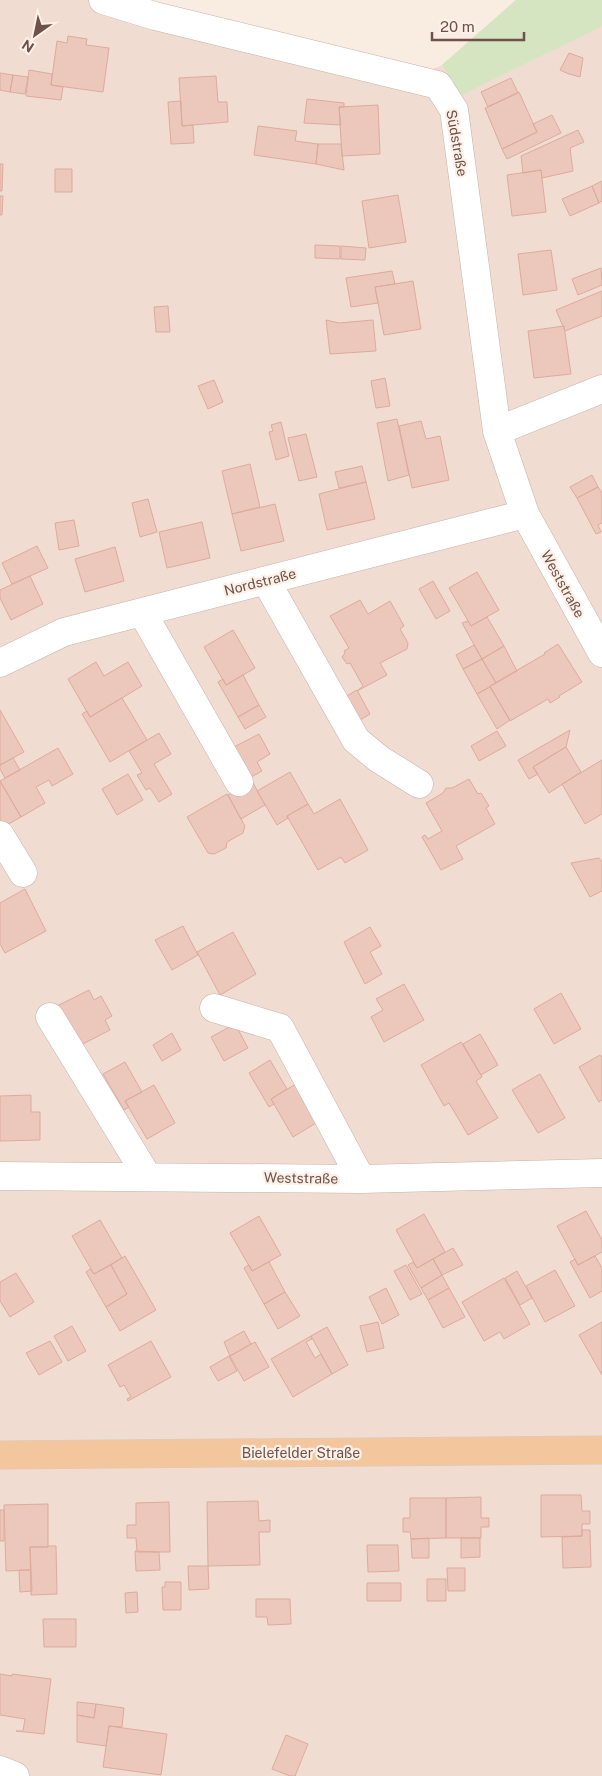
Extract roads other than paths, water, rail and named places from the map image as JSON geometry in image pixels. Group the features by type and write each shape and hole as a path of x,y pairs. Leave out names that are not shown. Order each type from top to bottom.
{"main road":[{"name":"Bielefelder Straße","path":"0,1455 602,1450"}],"street":[{"name":"Südstraße","path":"103,0 155,16 438,85 454,110 497,431 525,514"},
{"path":"497,431 602,389"},
{"name":"Nordstraße","path":"0,662 64,632 525,514"},
{"name":"Weststraße","path":"525,514 602,653"},
{"path":"266,581 356,740 380,759 419,784"},
{"path":"142,612 239,782"},
{"path":"0,835 23,873"},
{"path":"214,1008 280,1028 361,1179"},
{"path":"50,1017 147,1176"},
{"name":"Weststraße","path":"0,1176 361,1179 602,1173"},
{"path":"0,1770 15,1776"}]}
